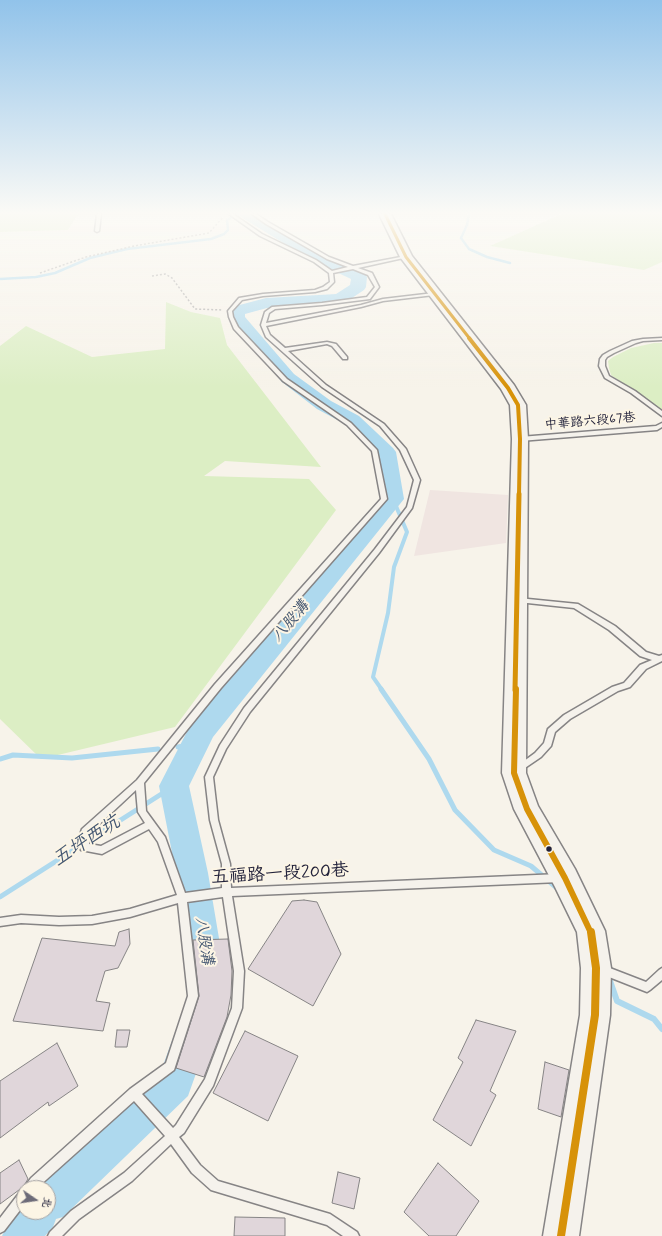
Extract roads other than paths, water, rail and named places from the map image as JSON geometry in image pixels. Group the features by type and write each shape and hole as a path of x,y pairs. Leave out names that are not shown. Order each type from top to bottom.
{"main road":[{"path":"417,272 508,388 518,405 520,439 514,773 527,809 565,878 591,931 596,968 595,1015 561,1236"}],"lane":[{"path":"151,824 102,850 84,847 85,832 140,782 218,686 384,498 375,451 349,424 285,380 236,328 230,311 241,299 262,295 315,291 325,288 332,282 331,272"},
{"path":"54,1236 75,1215 128,1178 180,1129 209,1082 237,1008 239,971 227,892 226,864 214,820 209,777 223,747 247,710 410,507 417,480 404,449 382,425 324,386 268,336 263,325 267,312 274,308 368,298 377,287 370,274 364,272"},
{"path":"371,294 383,300"},
{"path":"263,325 361,306 383,300 434,294"},
{"name":"中華路六段67巷","path":"662,339 634,342 612,352 605,356 602,360 602,366 607,377 633,392 662,414"},
{"path":"284,350 327,343 334,344 345,358"},
{"name":"中華路六段67巷","path":"520,439 656,428 662,425"},
{"path":"518,600 576,606 612,628 643,654 661,659"},
{"path":"514,773 538,755 548,744 551,731 567,717 615,689 627,685 643,667 661,659"},
{"path":"37,1180 134,1093 170,1066 193,996 182,898 162,840 142,812 140,782"},
{"name":"五福路一段200巷","path":"0,922 21,919 59,921 92,920 130,913 182,898 227,892 565,878"},
{"path":"596,968 647,987 662,973"},
{"path":"134,1093 172,1136 196,1169 215,1186 330,1220 353,1236"},
{"path":"0,1227 16,1206"}],"waterway":[{"path":"0,279 36,277 58,272"},
{"name":"八股溝","path":"208,974 192,873 174,786 202,730 393,499 386,452 352,420 324,405 288,378 236,318 238,311 266,303 340,299 358,287 359,277 348,272"},
{"path":"382,690 373,677 388,613 394,567 407,532 393,499"},
{"path":"381,689 429,759 455,810 494,850 531,866 558,889"},
{"path":"178,747 195,744"},
{"path":"0,759 13,755 72,758 158,749"},
{"name":"五坪西坑","path":"0,897 174,786"},
{"path":"609,978 617,1001 654,1019 662,1029"},
{"name":"八股溝","path":"56,1195 175,1083 191,1037"},
{"name":"八股溝","path":"23,1236 31,1220"}]}
